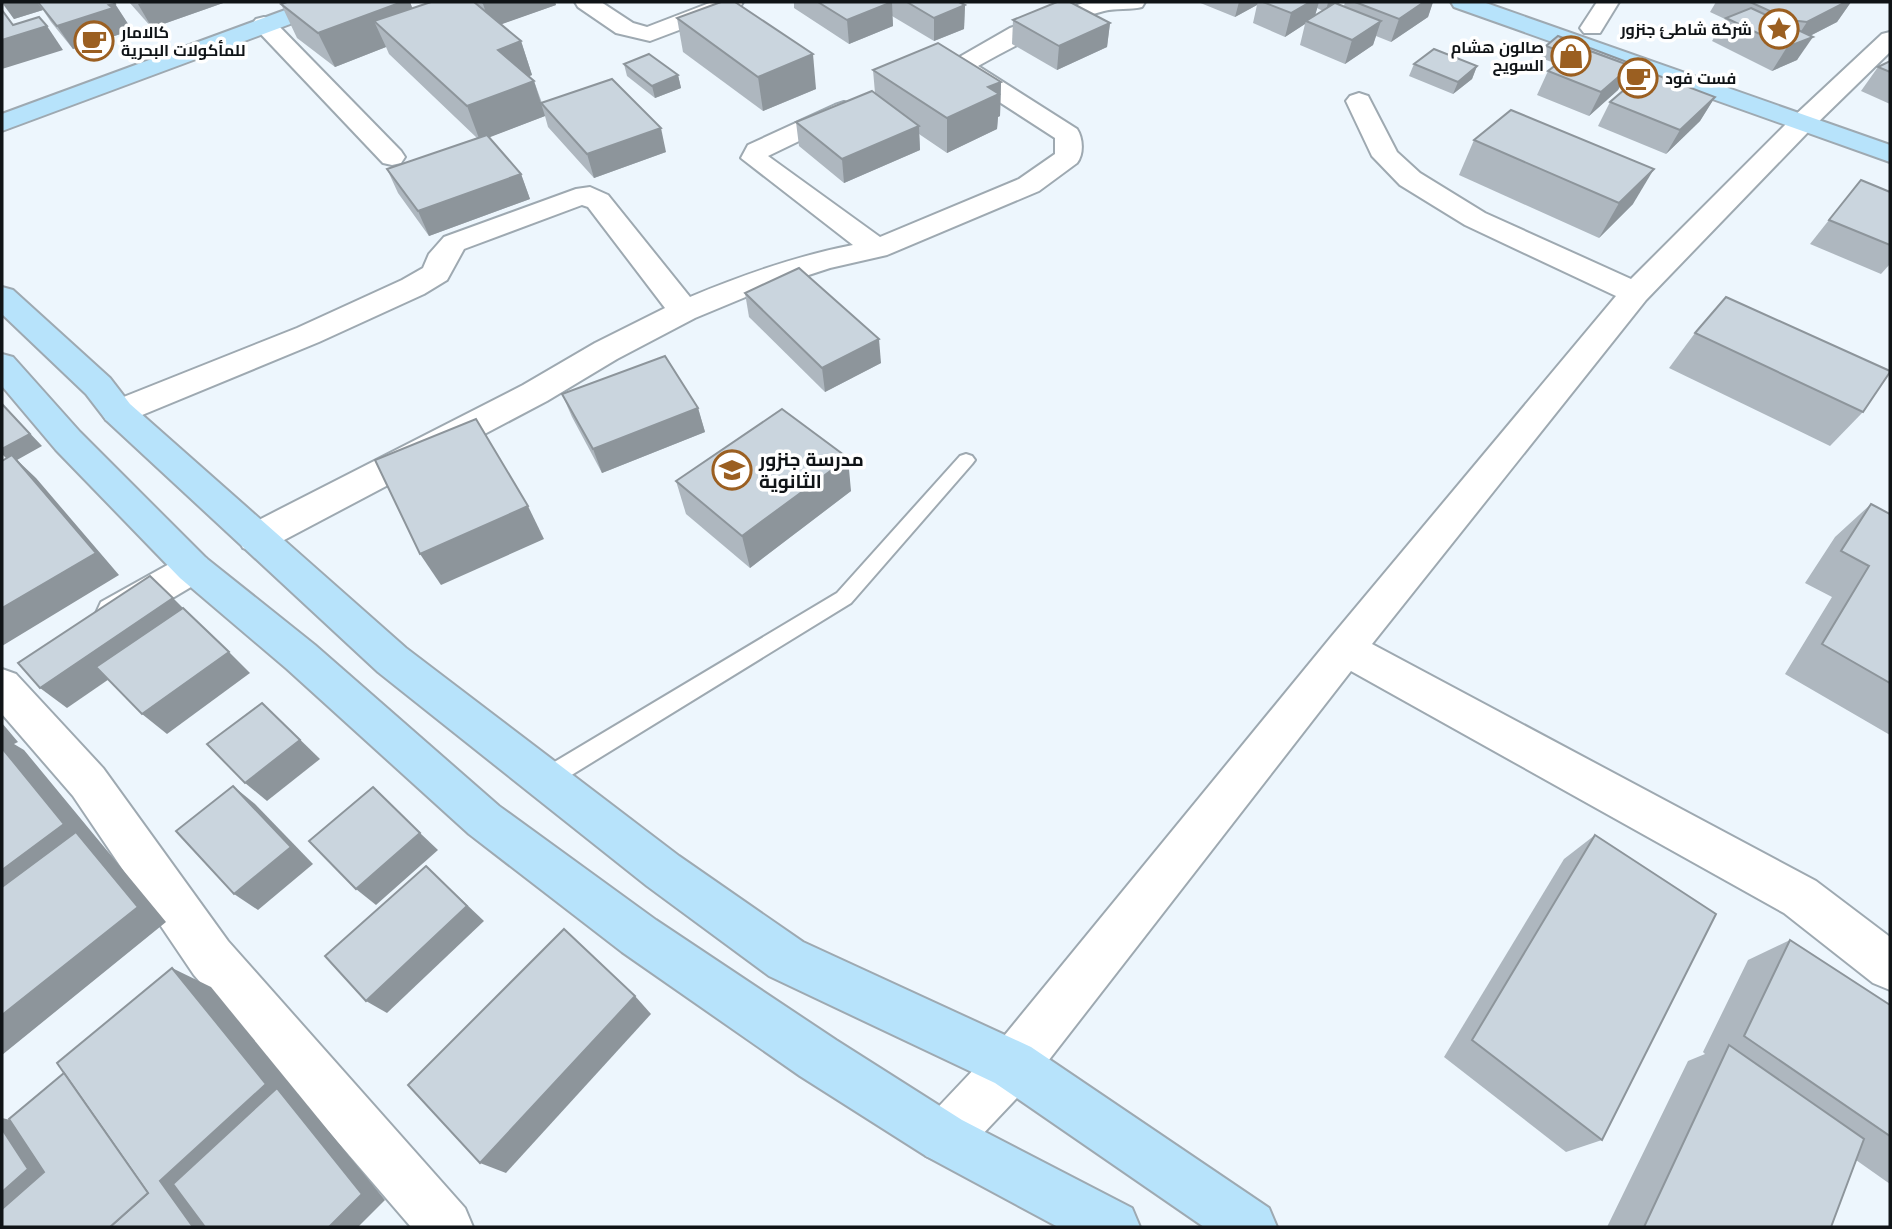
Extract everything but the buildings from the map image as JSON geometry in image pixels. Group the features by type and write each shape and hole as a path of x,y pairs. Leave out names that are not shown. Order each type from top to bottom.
{"street":[{"path":"2,103 89,68 283,2"},
{"path":"2,123 328,2"},
{"path":"586,2 631,32 640,35 650,34 732,2"},
{"path":"911,78 935,67 961,66 1018,33 1060,17 1105,3 1134,2"},
{"path":"1462,2 1826,114"},
{"path":"1515,2 1826,114 1890,153"},
{"path":"1592,28 1608,2"},
{"path":"264,24 392,157"},
{"path":"944,1138 1013,1065 1634,293 1826,114 1890,39"},
{"path":"256,538 535,393 606,351 684,311 761,280 824,260 877,249 1029,185 1068,157 1068,135 961,66"},
{"path":"864,100 757,151 754,158 877,249"},
{"path":"1359,101 1385,156 1410,179 1475,219 1634,293"},
{"path":"118,412 308,334 413,286 436,272 444,254 454,243 576,197 590,195 598,201 684,311"},
{"path":"2,297 98,386 118,412 393,660 663,871 786,959 1013,1065 1250,1227"},
{"path":"2,365 68,441 193,568 301,657 495,828 639,936 818,1058 944,1138 1113,1227"},
{"path":"85,631 193,568"},
{"path":"1345,649 1800,897 1890,965"},
{"path":"10,677 88,782 195,972 446,1227"}],"lane":[{"path":"544,780 844,598 966,460"}],"place":[{"name":"شركة شاطئ جنزور","path":"1779,29"},
{"name":"كالامار للمأكولات البحرية","path":"94,41"},
{"name":"صالون هشام السويح","path":"1571,56"},
{"name":"فست فود","path":"1638,78"},
{"name":"مدرسة جنزور الثانوية","path":"732,470"}]}
